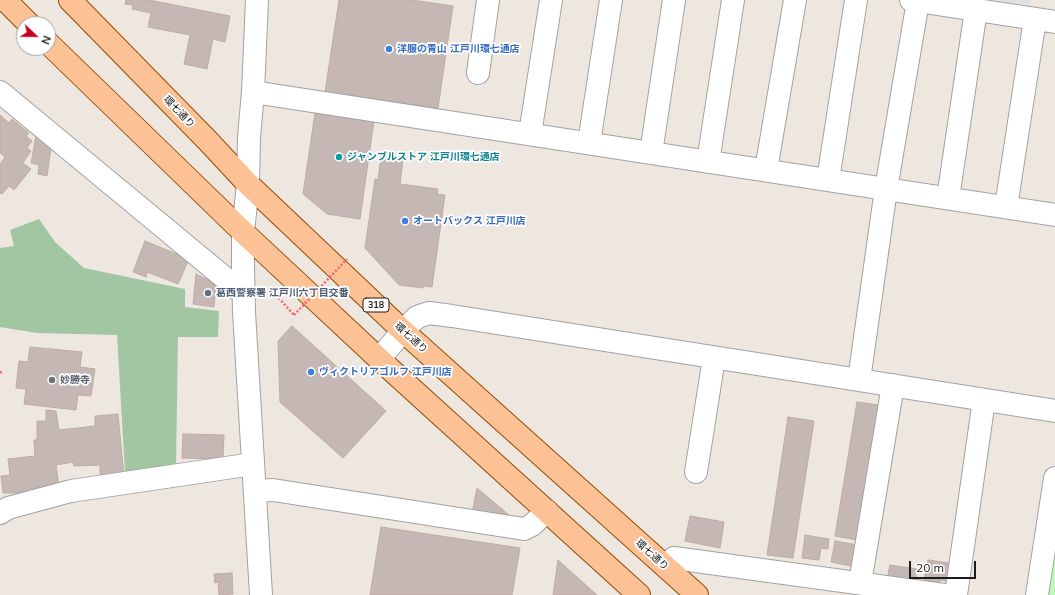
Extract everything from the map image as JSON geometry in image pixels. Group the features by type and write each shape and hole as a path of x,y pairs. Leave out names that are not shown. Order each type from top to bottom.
{"main road":[{"path":"5,0 21,16"},
{"name":"環七通り","path":"70,0 248,184 403,331 697,595"},
{"path":"56,51 242,232 379,359 639,595"}],"street":[{"path":"257,0 253,92 249,137 248,184 242,232 243,293 262,595"},
{"path":"478,73 488,0"},
{"path":"530,134 551,0"},
{"path":"589,143 611,0"},
{"path":"651,153 674,0"},
{"path":"708,162 733,0"},
{"path":"766,170 795,0"},
{"path":"828,180 856,0"},
{"path":"859,380 914,1 1045,20 1006,207"},
{"path":"948,198 976,10"},
{"path":"0,92 243,293"},
{"path":"253,92 1055,215"},
{"path":"379,359 403,331 418,317 429,313 1055,411"},
{"path":"696,472 714,358"},
{"path":"860,583 894,386"},
{"path":"956,595 984,400"},
{"path":"0,513 8,508 71,491 253,464"},
{"path":"1037,595 1055,478"},
{"path":"255,491 273,490 524,529 532,525 547,511"},
{"path":"667,568 674,558 944,595"}],"path":[{"path":"273,293 294,315 347,259"}],"green space":[{"path":"39,219 55,242 84,268 185,289 185,307 219,311 218,337 178,337 176,467 125,472 117,335 37,333 0,327 0,248 14,246 10,230"},
{"path":"1055,549 1055,595 1047,595"}],"shaded area":[{"path":"998,0 1030,0 1030,5"}],"building":[{"path":"126,0 149,0 230,16 225,42 213,39 207,69 184,64 190,35 148,27 151,13 132,9 133,5 125,4"},
{"name":"洋服の青山 江戸川環七通店","path":"339,0 412,0 453,6 438,108 325,92"},
{"name":"ジャンブルストア 江戸川環七通店","path":"315,113 374,121 360,219 327,214 303,194"},
{"path":"0,115 9,123 12,119 29,133 26,136 32,141 27,148 31,151 23,163 31,169 14,190 9,186 2,194 0,193 0,164 5,157 0,153"},
{"path":"36,135 51,148 47,176 38,174 39,165 31,163"},
{"name":"オートバックス 江戸川店","path":"381,157 403,160 400,184 438,189 437,194 445,195 432,287 424,286 423,288 399,285 365,248 375,179 378,180"},
{"path":"145,241 189,259 178,284 147,272 146,277 133,272"},
{"path":"196,274 216,284 214,307 193,304"},
{"name":"ヴィクトリアゴルフ 江戸川店","path":"292,326 386,411 343,458 280,402 278,341"},
{"path":"30,347 82,352 80,367 95,369 91,396 78,395 76,410 24,404 26,389 16,388 19,361 28,362"},
{"path":"857,402 879,405 857,540 835,536"},
{"path":"46,410 56,411 59,430 95,426 95,416 118,414 124,476 100,479 100,465 74,466 73,462 56,465 59,486 28,489 28,493 3,493 1,476 10,475 8,459 35,456 34,440 37,440 37,421 46,421"},
{"path":"788,417 814,421 793,558 767,555"},
{"path":"183,434 224,435 223,459 182,458"},
{"path":"477,488 509,515 472,513"},
{"path":"690,516 724,522 720,548 685,541"},
{"path":"381,527 520,548 512,595 370,595"},
{"path":"805,535 829,539 828,549 821,548 819,560 802,558"},
{"path":"835,541 858,545 856,559 853,558 851,566 831,562"},
{"path":"558,560 597,595 553,595"},
{"path":"928,560 950,563 947,581 940,580 940,583 924,580"},
{"path":"890,565 917,569 915,584 887,579"},
{"path":"232,573 233,594 219,595 218,582 215,583 214,574"}],"place":[{"name":"洋服の青山 江戸川環七通店","path":"389,49"},
{"name":"ジャンブルストア 江戸川環七通店","path":"339,157"},
{"name":"オートバックス 江戸川店","path":"405,221"},
{"name":"葛西警察署 江戸川六丁目交番","path":"208,293"},
{"name":"ヴィクトリアゴルフ 江戸川店","path":"311,372"},
{"name":"妙勝寺","path":"52,380"}]}
